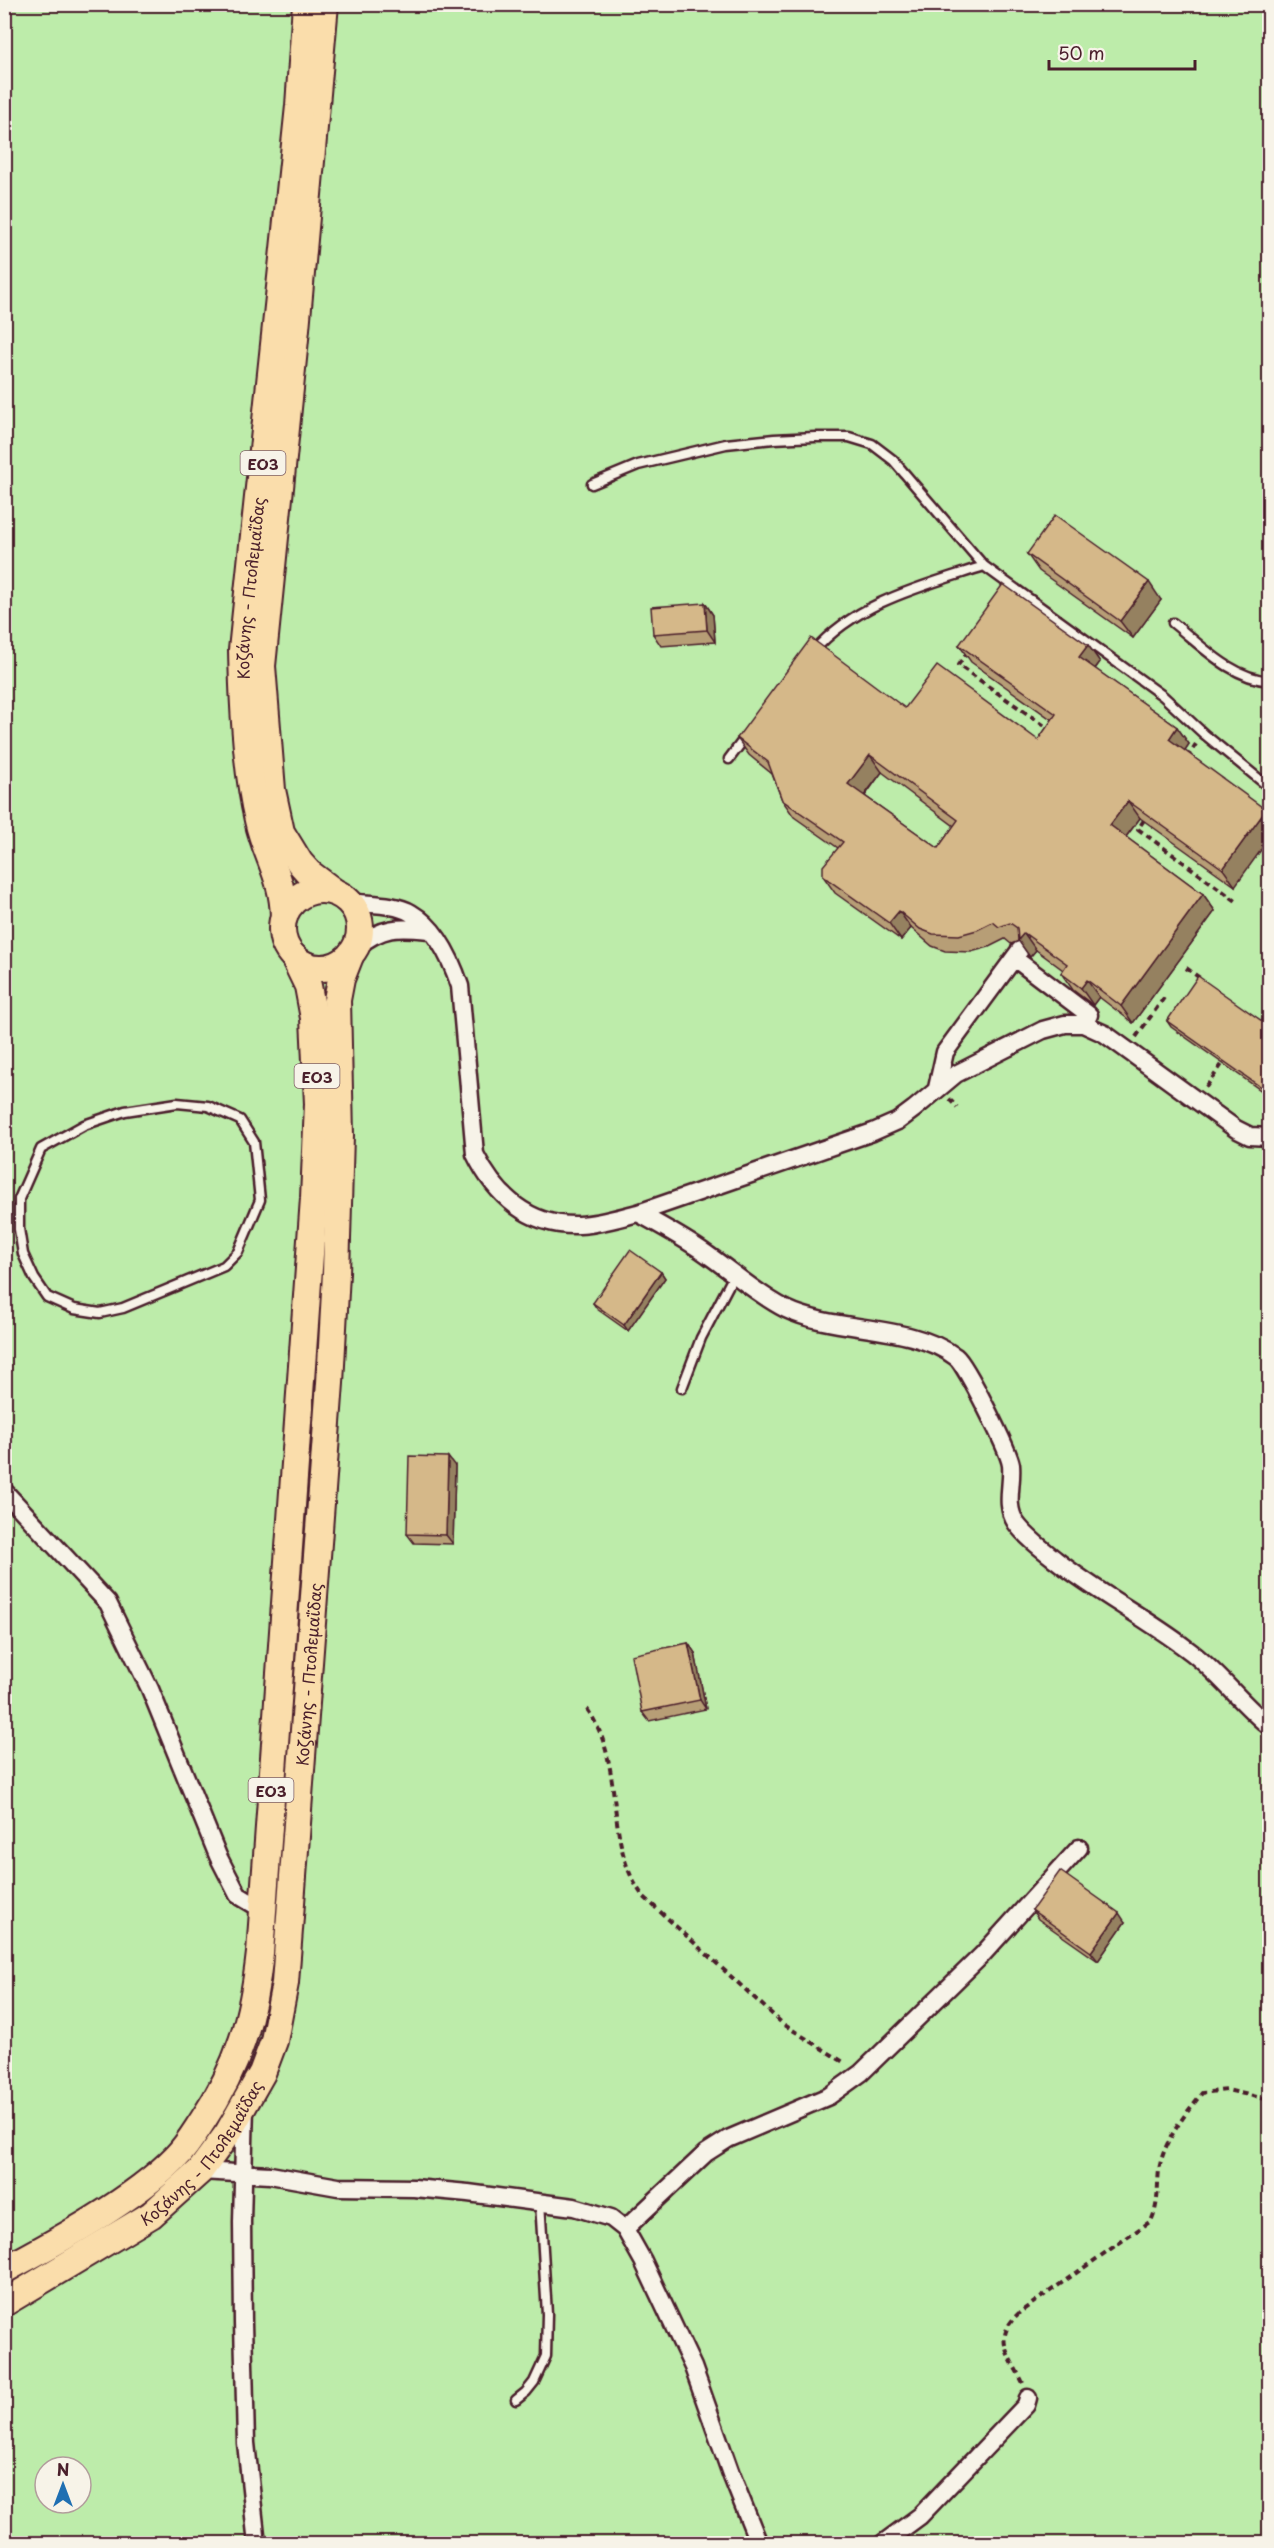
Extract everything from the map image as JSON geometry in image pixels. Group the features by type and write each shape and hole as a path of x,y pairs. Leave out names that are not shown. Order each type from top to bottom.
{"main road":[{"name":"Κοζάνης - Πτολεμαΐδας","path":"284,917 281,886 261,833 254,797 244,705 242,650 284,257 306,4"},
{"name":"Κοζάνης - Πτολεμαΐδας","path":"325,4 262,673 272,790 281,832 304,868 341,896"},
{"path":"284,917 291,904 303,894 318,890 341,896"},
{"name":"ΕΟ3","path":"341,896 357,912 360,923 360,935 353,952"},
{"name":"ΕΟ3","path":"284,917 284,939 294,957"},
{"name":"Κοζάνης - Πτολεμαΐδας","path":"4,2304 151,2215 200,2171 245,2104 262,2073 274,2041 285,1983 330,1383 340,1135 337,1000 341,979 353,952"},
{"path":"294,957 307,965 322,968 337,964 353,952"},
{"name":"Κοζάνης - Πτολεμαΐδας","path":"4,2270 97,2216 147,2182 177,2156 222,2089 243,2042 256,1985 308,1299 318,1104 312,1001 294,957"}],"street":[{"path":"341,896 410,912 438,938 452,960 460,986 475,1154 492,1185 516,1207 531,1216 556,1223 589,1224 638,1213 873,1132 906,1115 956,1074 1035,1034 1065,1024 1083,1024 1105,1034 1236,1129 1250,1136 1267,1133"},
{"path":"353,952 374,933 388,929 429,930"},
{"path":"938,1088 945,1052 1017,954 1089,1015 1083,1024"},
{"path":"638,1213 709,1255 734,1275 788,1310 824,1320 894,1333 938,1347 957,1358 970,1377 1008,1454 1012,1479 1009,1498 1016,1522 1048,1554 1080,1579 1190,1650 1269,1727"},
{"path":"4,1491 108,1603 150,1689 218,1856 238,1895 263,1910"},
{"path":"625,2229 706,2153 728,2139 829,2096 861,2073 982,1955 1078,1848"},
{"path":"245,2104 242,2222 245,2406 256,2544"},
{"path":"200,2171 245,2172 338,2187 414,2188 540,2202 596,2212 611,2218 625,2229 658,2291 693,2367 759,2544"},
{"path":"882,2544 920,2516 1026,2405 1028,2398"}],"lane":[{"path":"592,484 638,465 726,444 774,439 849,437 872,444 893,460 984,567 1163,696 1204,734 1269,788"},
{"path":"805,661 830,634 855,615 912,590 984,567"},
{"path":"1173,623 1234,671 1248,677 1269,681"},
{"path":"729,759 756,723"},
{"path":"177,1103 208,1106 240,1120 254,1142 260,1200 238,1252 224,1266 123,1308 100,1313 74,1309 47,1297 34,1278 23,1254 19,1229 19,1199 41,1149 84,1125 125,1111 177,1103"},
{"path":"682,1388 700,1338 734,1275"},
{"path":"516,2400 534,2382 546,2356 547,2314 540,2202"}],"path":[{"path":"972,646 958,665 1057,735"},
{"path":"1184,762 1204,734"},
{"path":"1151,810 1138,829 1236,901"},
{"path":"1136,813 1144,820"},
{"path":"1186,968 1204,981"},
{"path":"1126,1049 1166,995"},
{"path":"1196,1101 1223,1063"},
{"path":"587,1709 602,1735 608,1758 626,1868 638,1889 783,2024 861,2073"},
{"path":"1028,2398 1004,2343 1003,2335 1009,2322 1151,2221 1156,2211 1160,2168 1167,2146 1185,2114 1202,2093 1227,2090 1269,2100"}],"green space":[{"path":"5,5 1269,5 1269,2543 5,2544"}],"building":[{"path":"1055,515 1149,582 1120,621 1027,554"},
{"path":"1003,584 1088,645 1079,657 1177,727 1169,739 1266,810 1223,869 1128,801 1110,825 1203,894 1121,1006 1087,980 1081,988 1061,973 1067,964 1024,933 1018,940 1017,928 1010,923 999,927 993,922 959,935 933,934 920,929 899,911 889,923 823,876 823,866 843,842 782,800 768,762 737,738 811,638 905,708 937,666 1038,740 1056,714 959,645","holes":["870,755 958,820 938,848 848,784"]},
{"path":"705,603 707,630 653,634 651,607"},
{"path":"1198,976 1269,1026 1269,1084 1265,1090 1167,1021"},
{"path":"630,1250 661,1272 624,1325 593,1303"},
{"path":"409,1456 448,1457 446,1535 407,1534"},
{"path":"688,1643 700,1700 642,1712 631,1655"},
{"path":"1060,1871 1119,1913 1091,1952 1032,1910"}]}
